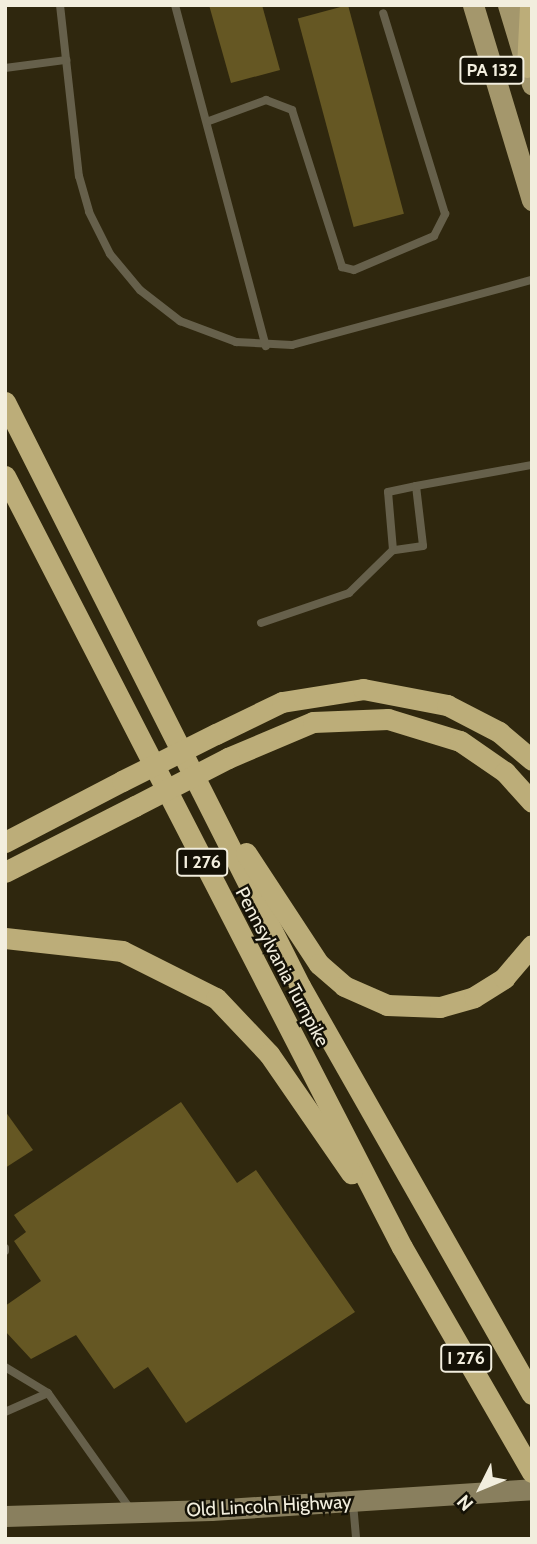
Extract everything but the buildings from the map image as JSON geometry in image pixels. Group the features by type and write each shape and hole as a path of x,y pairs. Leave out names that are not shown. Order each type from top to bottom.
{"highway":[{"path":"529,76 530,5"},
{"name":"Pennsylvania Turnpike","path":"5,402 300,986 532,1394"},
{"name":"Pennsylvania Turnpike","path":"5,476 402,1247 531,1476"},
{"path":"5,842 282,702 363,689 447,705 499,732 532,760"},
{"path":"5,873 228,758 313,722 388,719 460,741 505,772 532,802"},
{"path":"177,744 309,951 357,994 405,1008 458,1003 504,978 532,946"},
{"path":"5,938 122,951 216,998 269,1054 402,1247"}],"main road":[{"name":"PA 132","path":"473,5 532,200"},
{"name":"PA 132","path":"508,5 529,76"},
{"name":"Old Lincoln Highway","path":"5,1516 353,1502 531,1476"}],"lane":[{"path":"60,5 79,176 110,254 140,290 180,321 236,342 266,346 292,345 532,280"},
{"path":"175,5 209,121 266,346"},
{"path":"209,121 266,100 292,110 342,267 354,270 434,236 445,214 425,133 383,13"},
{"path":"5,68 66,60"},
{"path":"393,550 388,492 532,465"},
{"path":"261,622 349,593 393,550 423,545 416,486"},
{"path":"5,1367 48,1393 132,1512"},
{"path":"5,1412 48,1393"},
{"path":"353,1502 356,1539"}]}
